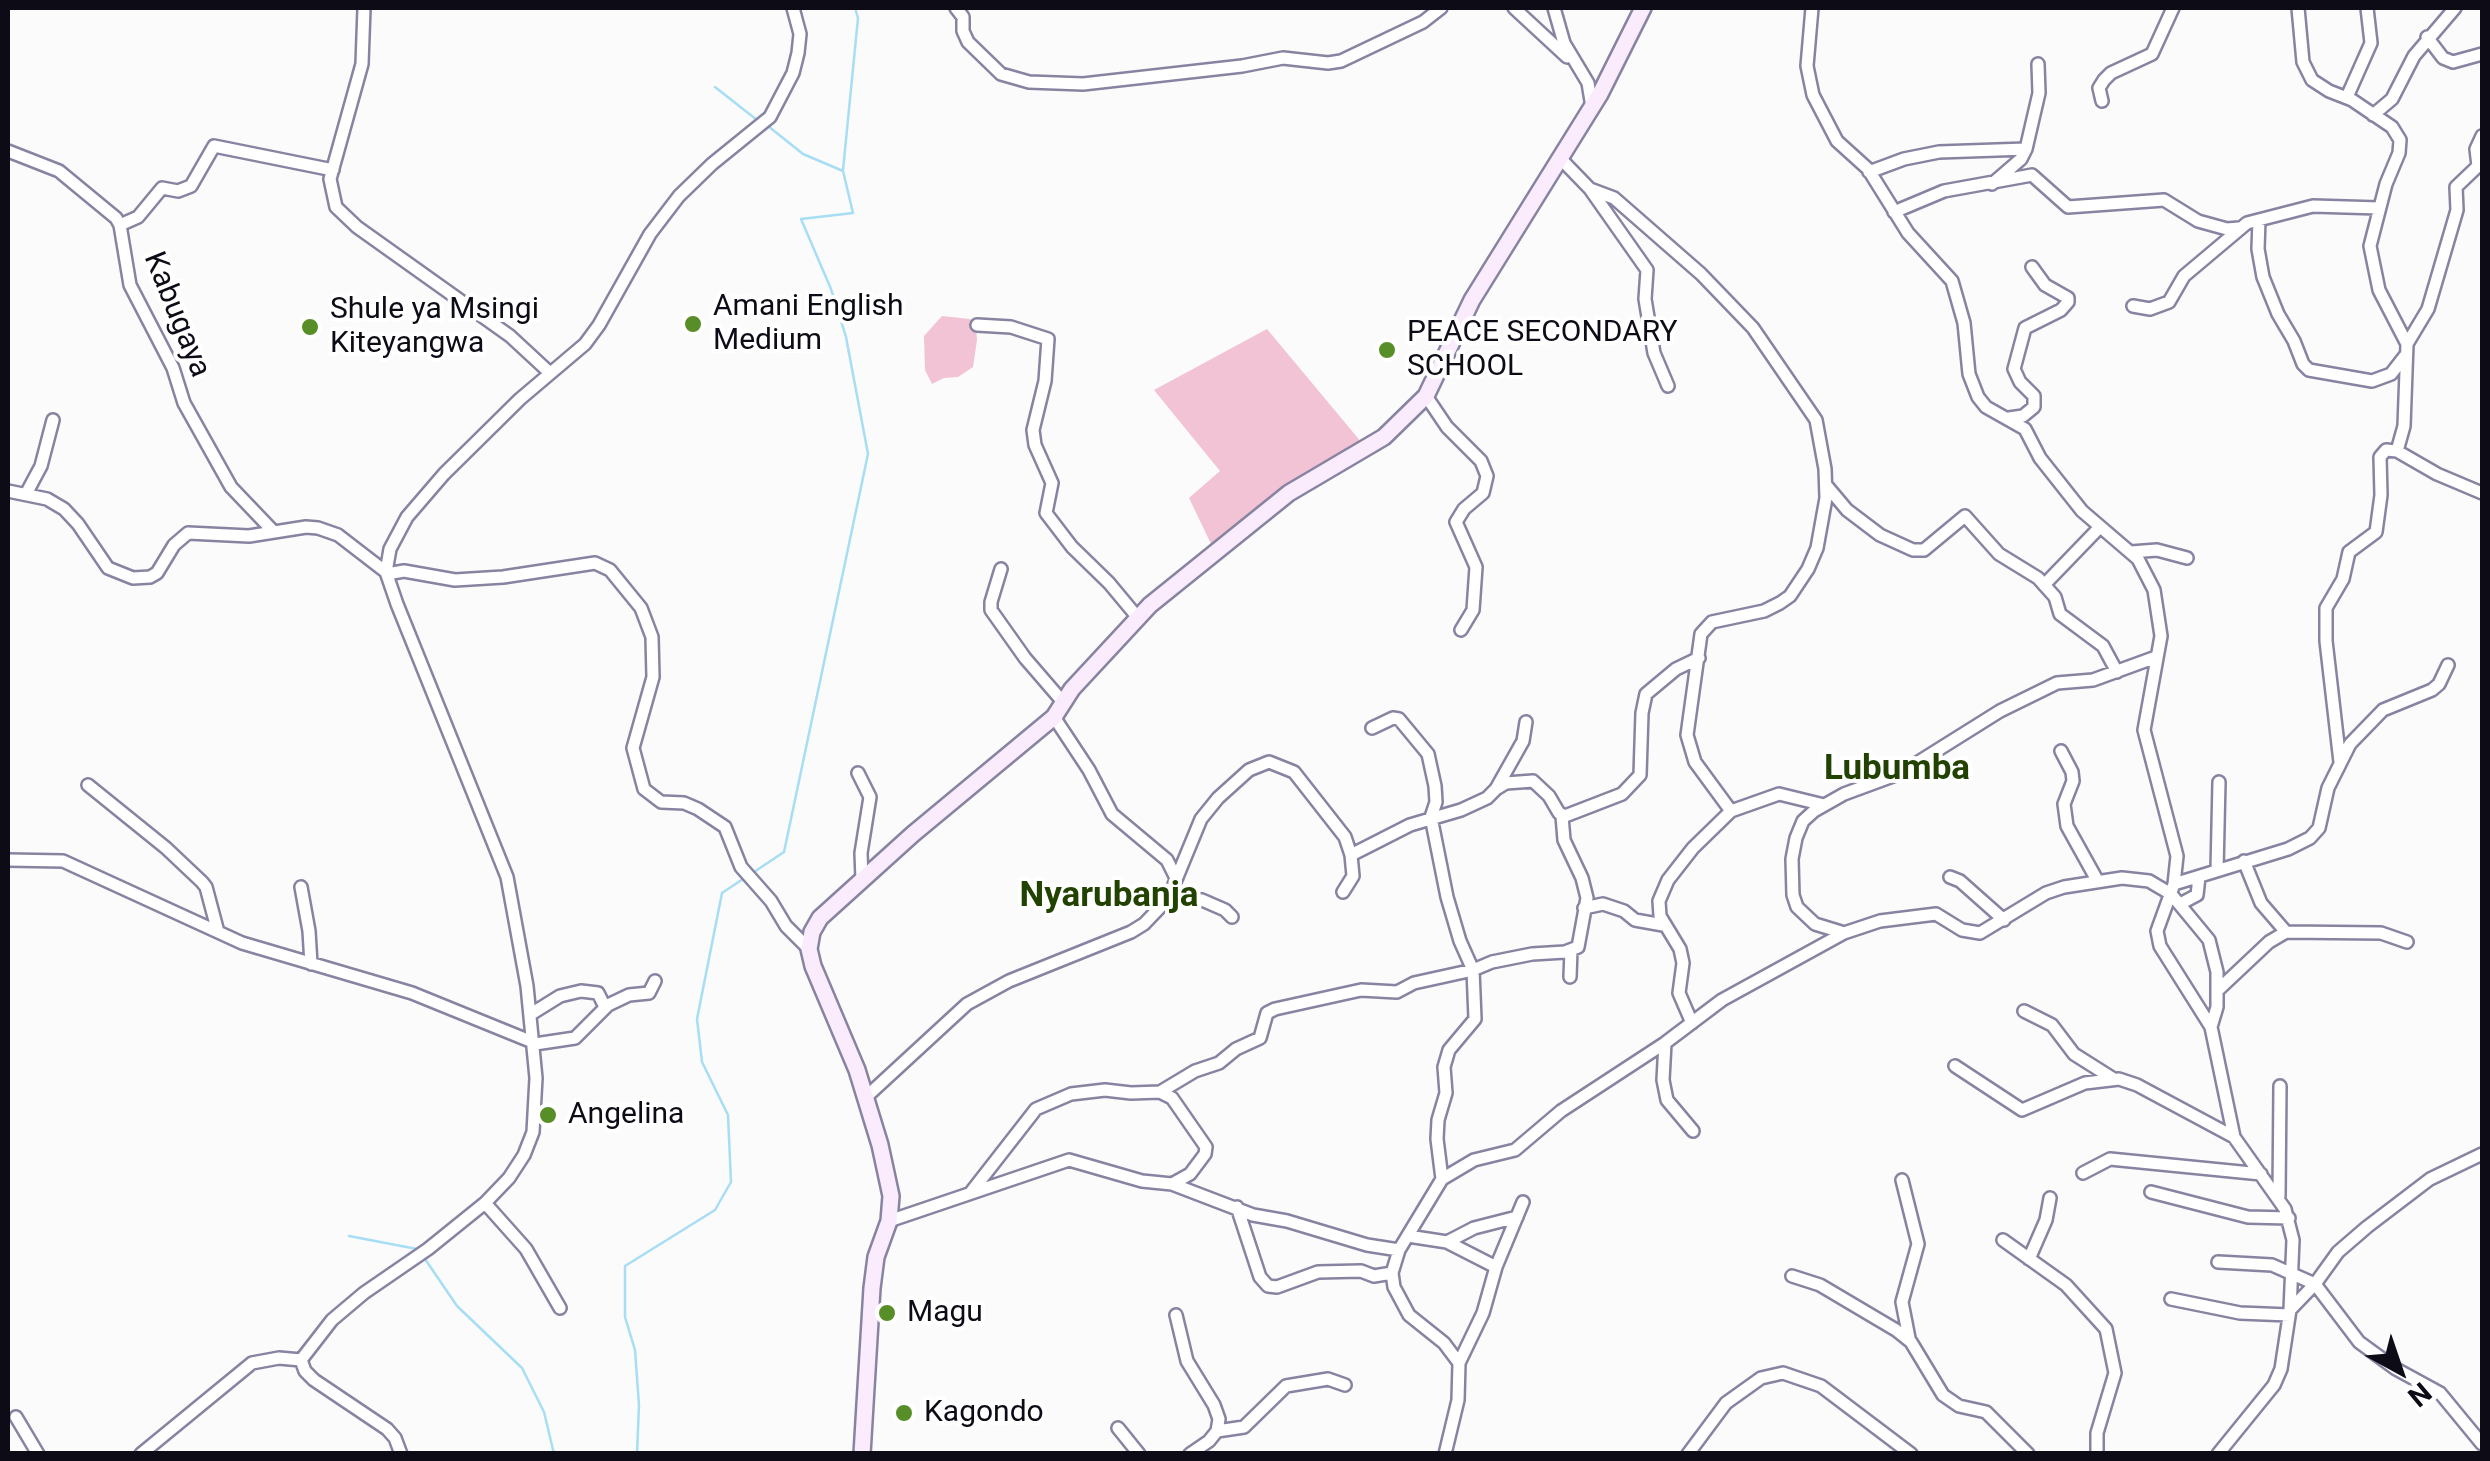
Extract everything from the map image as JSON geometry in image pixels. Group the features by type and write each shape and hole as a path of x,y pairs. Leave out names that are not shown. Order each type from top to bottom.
{"street":[{"path":"364,8 362,64 333,170 331,194 336,207 356,228 510,336 550,372"},
{"path":"386,573 396,536 419,501 592,334 650,234 679,196 770,116 793,72 798,53 800,34 793,8"},
{"path":"956,8 963,17 968,42 1001,74 1029,82 1083,84 1284,58 1328,63 1423,22 1441,8"},
{"path":"1514,8 1574,63"},
{"path":"1554,8 1574,63 1588,83 1592,107"},
{"path":"808,949 820,918 942,808 1054,717 1138,619 1180,580 1289,493 1384,436 1426,396 1472,300 1592,107 1644,8"},
{"path":"1812,8 1807,66 1813,95 1836,141 1869,172 1918,245 1952,282 1964,324 1972,386 1982,403 2024,429 2040,458 2099,528 2131,552 2146,570 2158,606 2161,636 2144,730 2178,856 2175,894 2157,931 2160,946 2210,1027 2234,1137 2289,1218 2293,1240 2286,1348 2274,1385 2218,1454"},
{"path":"2102,101 2099,88 2104,80 2152,54 2173,8"},
{"path":"2298,8 2300,43 2308,74 2322,87 2347,97 2396,131 2400,146 2370,246 2374,275 2390,316 2402,332 2406,350 2404,426 2397,451"},
{"path":"2347,97 2371,43 2367,8"},
{"path":"2373,115 2392,100 2427,37 2456,8"},
{"path":"2427,37 2452,62 2482,54"},
{"path":"1992,184 2021,159 2026,149 2039,93 2038,64"},
{"path":"2259,220 2260,264 2302,364 2325,375 2372,381 2391,374 2428,309 2457,210 2456,187 2478,166 2476,149 2482,136"},
{"path":"120,225 138,217 162,188 178,191 191,186 214,146 333,170"},
{"path":"1869,172 1939,152 2026,149"},
{"name":"Kabugaya","path":"8,152 58,170 108,210 120,225 130,285 172,368 184,402 230,486 273,531"},
{"path":"1559,158 1590,190 1647,270 1645,300 1654,353 1668,386"},
{"path":"1894,212 1937,193 2032,175 2068,207 2164,200 2198,221 2240,228"},
{"path":"1590,190 1614,198 1635,214 1700,274 1752,328 1816,420 1826,485 1817,548 1800,584 1790,596 1764,610 1712,622 1701,634 1687,735 1696,762 1731,811"},
{"path":"2133,306 2150,309 2169,302 2184,276 2240,228 2259,220 2314,206 2379,208"},
{"path":"2004,417 2023,416 2034,406 2034,396 2014,369 2025,328 2061,310 2068,302 2068,298 2045,285 2032,267"},
{"path":"977,325 1011,327 1048,339 1045,381 1033,430 1035,445 1052,483 1046,513 1072,548 1110,583 1138,619"},
{"path":"1426,396 1447,427 1481,462 1487,476 1483,492 1456,522 1476,566 1473,610 1461,630"},
{"path":"26,494 41,466 53,420"},
{"path":"2340,762 2335,742 2326,608 2343,579 2349,552 2376,532 2381,495 2380,457 2386,450 2397,451 2482,492"},
{"path":"1826,485 1847,510 1880,535 1913,550 1924,550 1965,516 1998,554 2044,585 2059,604 2060,614 2103,646 2117,672"},
{"path":"8,491 47,499 64,509 108,568 133,578 150,578 188,533 239,536 306,528 327,530 386,573 507,877 535,1044 536,1114 524,1154 509,1178 485,1203 332,1320 300,1360"},
{"path":"2044,585 2099,528"},
{"path":"2131,552 2157,550 2187,558"},
{"path":"386,573 404,571 455,580 595,563 610,570 641,608 652,637 653,677 633,748 644,789 662,802 684,803 698,809 725,827 741,867 808,949 857,1070 886,1171 889,1221 876,1258 872,1288 862,1454"},
{"path":"1001,570 993,590 992,610 1025,658 1063,702"},
{"path":"1844,933 1815,924 1797,907 1792,859 1804,821 1824,805 1927,759 2022,698 2057,683 2094,680 2156,657"},
{"path":"1562,816 1606,804 1636,783 1641,767 1646,694 1685,663 1699,658"},
{"path":"2175,894 2200,877 2288,849 2310,838 2323,820 2328,788 2340,762 2358,736 2383,710 2432,690 2448,665"},
{"path":"1054,717 1112,814 1167,860 1176,878"},
{"path":"1372,728 1399,719 1424,747 1435,786 1431,818 1453,922 1473,970 1475,1019 1450,1050 1444,1067 1446,1093 1437,1139 1442,1179"},
{"path":"1496,790 1523,741 1526,722"},
{"path":"2061,751 2073,781 2064,804 2066,826 2097,880"},
{"path":"864,1098 966,1004 1008,980 1144,924 1168,899 1201,819 1250,770 1270,762 1294,772 1333,820 1351,855 1353,876 1343,892"},
{"path":"858,773 870,798 861,853 862,879"},
{"path":"1160,1092 1195,1071 1219,1064 1260,1038 1270,1010 1361,990 1397,992 1414,983 1532,954 1571,950 1580,942 1586,889 1564,840 1562,816 1533,781 1506,784 1474,805 1393,832 1351,855"},
{"path":"2217,870 2219,782"},
{"path":"88,785 202,882 218,932"},
{"path":"1692,1022 1679,993 1683,963 1680,949 1664,925 1659,901 1668,880 1693,848 1731,811 1779,794 1824,805"},
{"path":"8,860 63,862 218,932 412,993 535,1044 575,1038 605,1008 629,995 648,993 655,982"},
{"path":"2244,861 2261,904 2286,932"},
{"path":"1950,877 1960,881 2004,920"},
{"path":"1459,1364 1444,1343 1409,1315 1394,1287 1392,1273 1398,1250 1442,1179 1474,1160 1515,1150 1561,1111 1722,1000 1844,933 1880,921 1936,914 1972,934 1980,933 2046,893 2097,880 2150,881 2175,894 2197,895 2200,877"},
{"path":"301,887 311,964"},
{"path":"2175,894 2209,940 2216,966 2217,1008 2210,1027"},
{"path":"1168,899 1202,900 1225,910 1232,918"},
{"path":"1584,908 1603,904 1624,911 1635,920 1664,925"},
{"path":"2217,992 2269,942 2286,932 2381,932 2407,942"},
{"path":"1570,977 1571,950"},
{"path":"531,1014 560,996 581,990 598,994 605,1008"},
{"path":"2024,1011 2052,1025 2074,1054 2112,1078 2138,1084 2234,1137"},
{"path":"1664,1043 1667,1100 1693,1131"},
{"path":"1956,1066 2022,1110 2084,1083 2112,1078"},
{"path":"2278,1199 2280,1086"},
{"path":"972,1190 1036,1108 1054,1098 1088,1091 1160,1092 1172,1098 1206,1147 1190,1174 1172,1184"},
{"path":"2171,1298 2240,1312 2289,1312 2316,1284 2345,1244 2430,1180 2482,1154"},
{"path":"2083,1173 2110,1159 2261,1174"},
{"path":"889,1221 1069,1160 1142,1181 1172,1184 1264,1218 1398,1250"},
{"path":"1902,1180 1918,1244 1902,1309 1911,1342 1943,1395 1959,1406 1986,1412 2028,1454"},
{"path":"2151,1192 2248,1216 2289,1218"},
{"path":"2029,1259 2046,1220 2050,1198"},
{"path":"1448,1453 1458,1400 1459,1364 1487,1302 1496,1267 1523,1202"},
{"path":"485,1203 526,1249 560,1308"},
{"path":"1237,1208 1260,1277 1268,1286 1277,1287 1318,1272 1361,1271 1374,1276 1392,1273"},
{"path":"1447,1242 1474,1228 1517,1217"},
{"path":"1408,1236 1447,1242 1496,1267"},
{"path":"2003,1240 2066,1285 2106,1329 2115,1373 2097,1433 2097,1454"},
{"path":"2218,1262 2272,1265 2316,1284 2359,1342 2396,1369 2440,1393 2482,1444"},
{"path":"1792,1276 1820,1286 1911,1342"},
{"path":"1176,1315 1188,1362 1219,1419 1216,1431 1190,1454"},
{"path":"141,1454 252,1363 279,1358 300,1360"},
{"path":"300,1360 314,1380 387,1429 396,1438 401,1454"},
{"path":"1688,1454 1726,1403 1762,1378 1783,1374 1821,1386 1911,1454"},
{"path":"1216,1431 1244,1427 1286,1386 1328,1380 1340,1381 1345,1386"},
{"path":"16,1417 38,1454"},
{"path":"1118,1428 1139,1454"}],"shaded area":[{"path":"942,316 970,319 976,327 977,340 973,367 958,377 932,384 925,370 924,336"},
{"path":"1267,329 1362,443 1213,548 1189,498 1220,471 1154,390"}],"waterway":[{"path":"843,170 858,18 855,8"},
{"path":"715,87 757,120"},
{"path":"754,872 784,852 868,454 846,337 831,289 801,219 853,213 843,171 803,154 768,126"},
{"path":"637,1454 639,1405 635,1350 625,1317 625,1266 715,1210 731,1182 728,1115 702,1062 697,1019 722,893 743,879"},
{"path":"349,1236 417,1249"},
{"path":"425,1259 457,1306 522,1368 544,1412 554,1454"}],"place":[{"name":"Amani English Medium","path":"693,324"},
{"name":"Shule ya Msingi Kiteyangwa","path":"310,327"},
{"name":"PEACE SECONDARY SCHOOL","path":"1387,350"},
{"name":"Angelina","path":"548,1115"},
{"name":"Magu","path":"887,1313"},
{"name":"Kagondo","path":"904,1413"}],"district":[{"name":"Lubumba","path":"1897,770"},
{"name":"Nyarubanja","path":"1109,897"}]}
